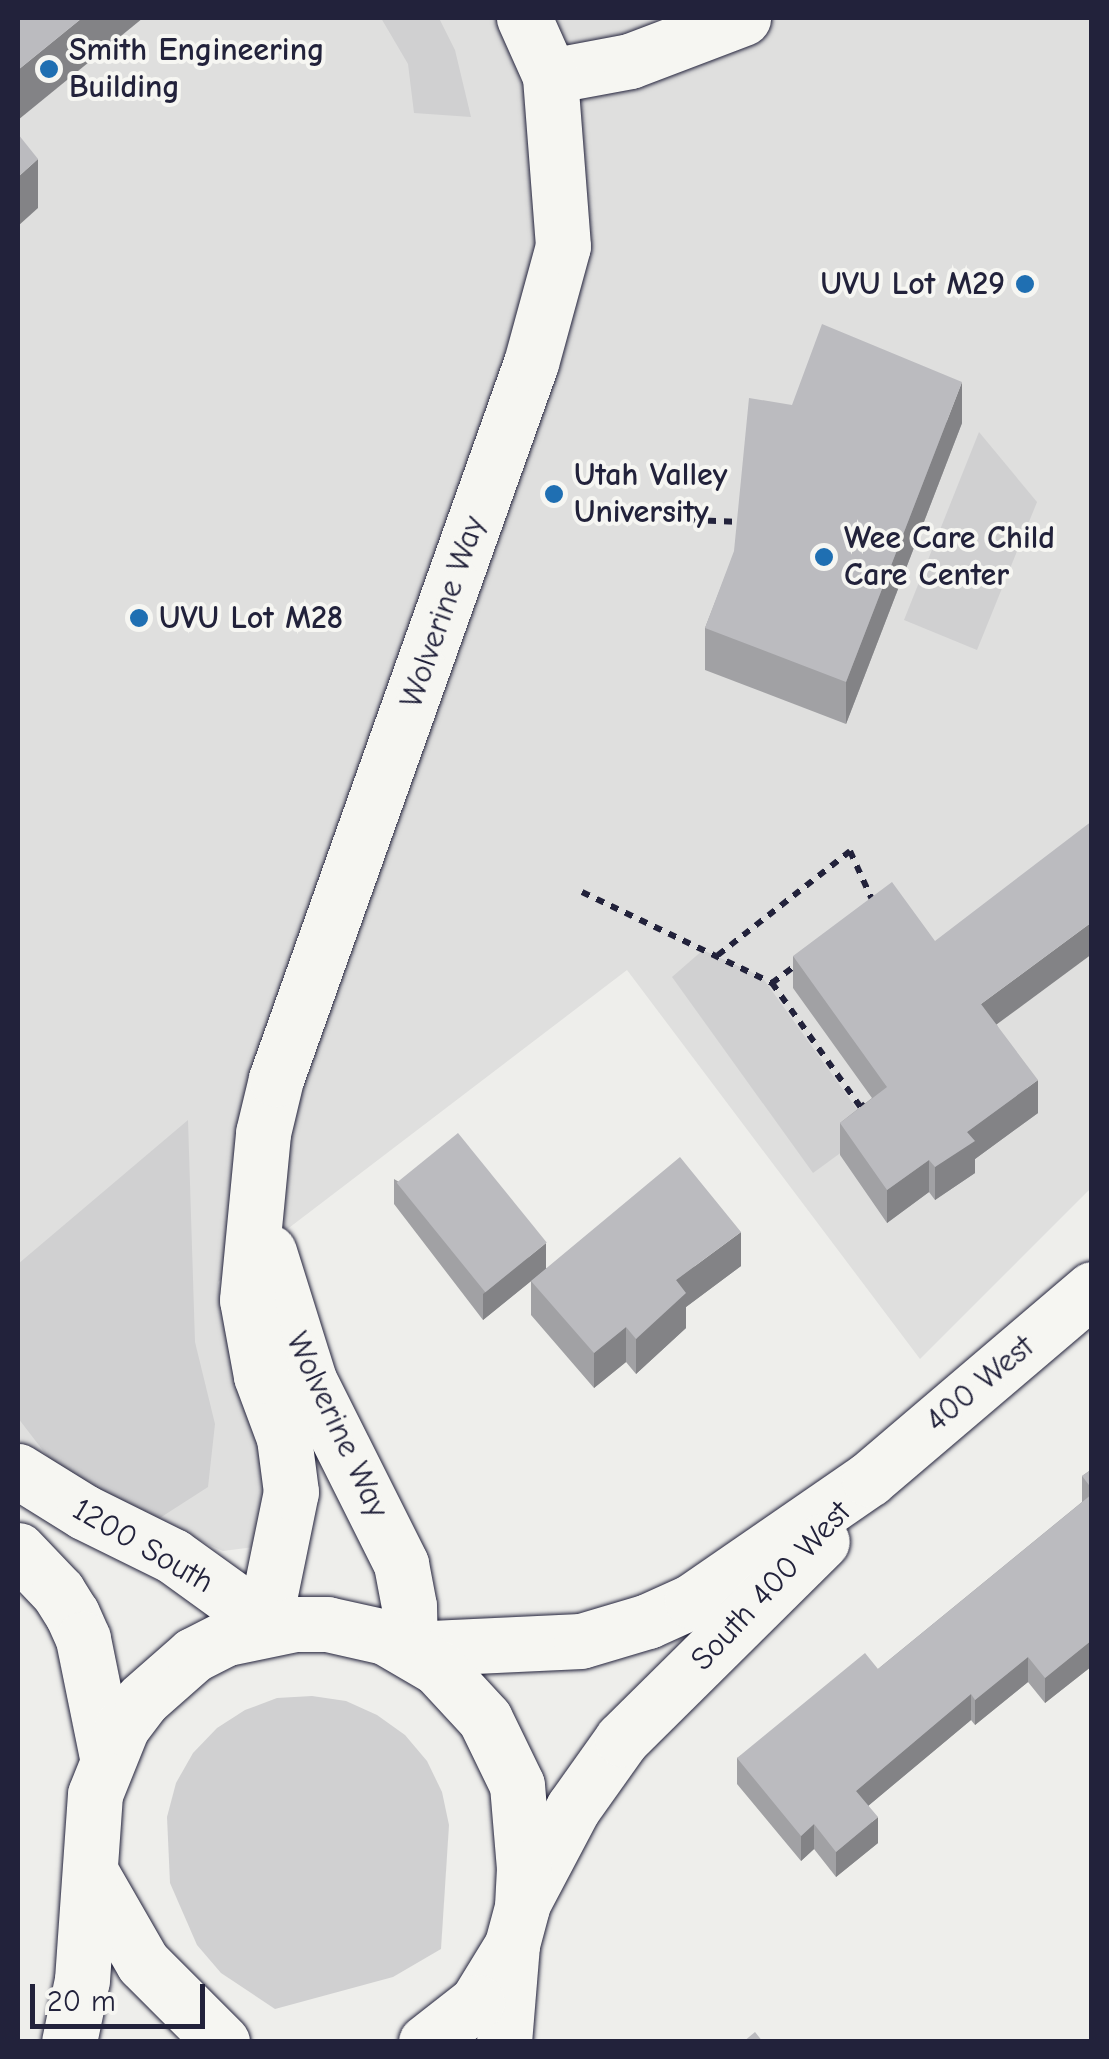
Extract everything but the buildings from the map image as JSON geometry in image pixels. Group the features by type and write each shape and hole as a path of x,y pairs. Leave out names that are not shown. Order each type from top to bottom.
{"street":[{"name":"Wolverine Way","path":"263,1628 291,1492 284,1438 252,1338 249,1250 263,1134 276,1078 531,363 563,246 550,76 524,18"},
{"path":"550,76 630,61 744,18"},
{"name":"Wolverine Way","path":"257,1201 289,1326 309,1380 401,1564 409,1606 410,1649"},
{"name":"400 West","path":"869,1479 1092,1290"},
{"name":"1200 South","path":"18,1472 201,1574 263,1628"},
{"name":"South 400 West","path":"410,1649 556,1644 648,1621 734,1575 869,1479"},
{"name":"South 400 West","path":"426,2042 478,2002 573,1808 622,1739 804,1562 869,1479"},
{"path":"18,1550 58,1592 72,1614 83,1640 107,1758"},
{"path":"69,2042 82,1980 89,1832 107,1758 142,1700 166,1675 228,1638 263,1628 326,1624 358,1629 410,1649 463,1692 503,1751 517,1785 524,1868 504,2042"},
{"path":"90,1870 144,1964 222,2042"}],"path":[{"path":"692,520 741,522"},
{"path":"718,955 850,851 875,906 862,915"},
{"path":"582,892 772,983 861,1108 872,1098"},
{"path":"772,983 812,953"},
{"path":"787,972 798,985"}],"shaded area":[{"name":"Utah Valley University","path":"18,18 1091,18 1091,1188 920,1359 627,970 218,1282 226,1333 268,1474 254,1547 223,1551 69,1482 18,1447"},
{"path":"381,18 439,18 455,50 471,117 414,113 408,64"},
{"path":"979,432 1037,502 977,650 904,620"},
{"path":"703,950 762,977 872,1130 813,1173 672,977"},
{"path":"188,1120 195,1342 215,1424 208,1487 152,1523 81,1500 18,1418 18,1264"},
{"path":"312,1696 346,1701 377,1715 405,1735 427,1761 442,1792 449,1825 441,1949 393,1977 275,2009 221,1973 197,1945 170,1883 167,1817 176,1783 193,1753 217,1728 245,1710 277,1698"}],"place":[{"name":"Smith Engineering Building","path":"49,69"},
{"name":"UVU Lot M29","path":"1025,284"},
{"name":"Utah Valley University","path":"554,494"},
{"name":"Wee Care Child Care Center","path":"824,557"},
{"name":"UVU Lot M28","path":"139,618"}]}
